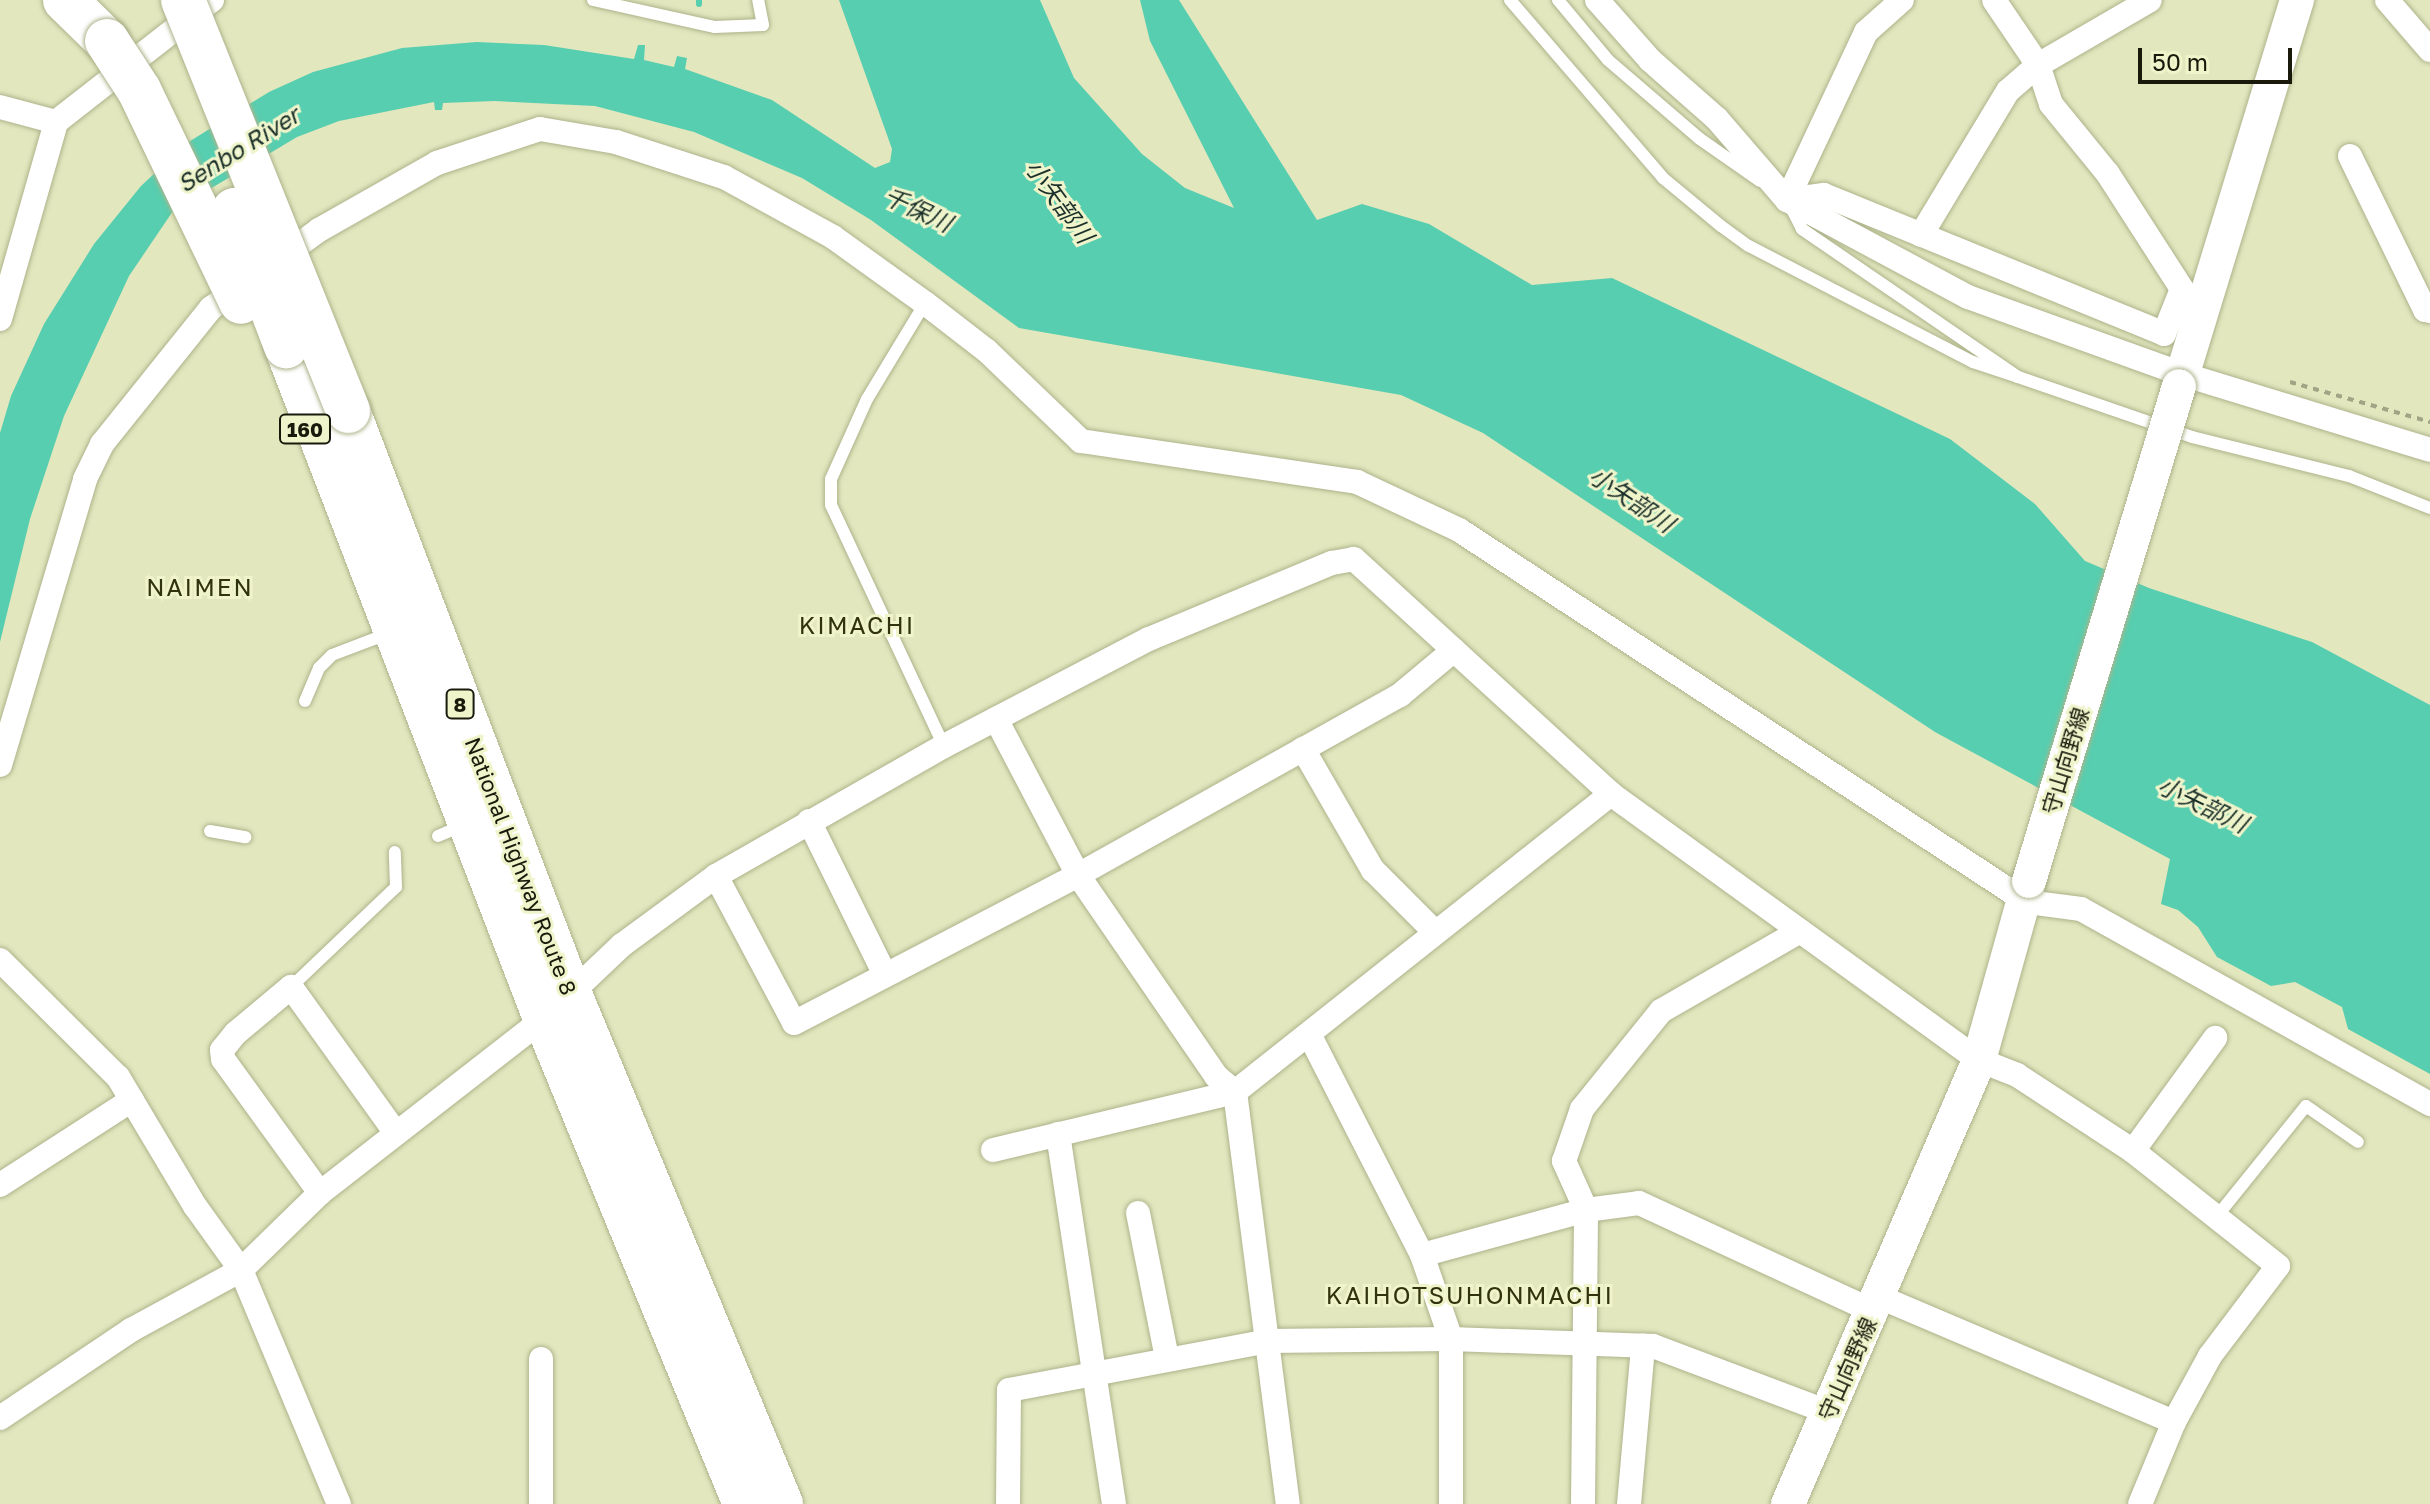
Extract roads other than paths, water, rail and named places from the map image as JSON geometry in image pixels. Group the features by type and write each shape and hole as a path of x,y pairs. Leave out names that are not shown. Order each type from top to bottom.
{"highway":[{"name":"160","path":"65,0 107,41 287,339 347,502"},
{"name":"National Highway Route 8","path":"153,0 287,339 348,411 558,1008 745,1504"},
{"name":"National Highway Route 8","path":"183,0 287,339"},
{"name":"160","path":"209,0 291,224 287,339"},
{"name":"National Highway Route 8","path":"347,502 396,630 454,829 558,1008 781,1504"}],"main road":[{"name":"守山向野線","path":"1788,1504 1979,1060 2180,380 2297,0"}],"street":[{"path":"0,319 56,122 209,0"},
{"path":"1597,0 1650,60 1717,119 1787,200 1968,297 2180,380 2430,450"},
{"path":"1787,200 1866,32 1902,0"},
{"path":"1787,200 1824,195 2164,334 2182,289 2108,174 2051,104 2038,65 1994,0"},
{"path":"1921,235 2008,91 2038,65 2150,0"},
{"path":"2387,0 2430,50"},
{"path":"0,107 56,122"},
{"path":"0,765 43,633 68,527 102,444 211,308 319,230 437,163 540,129 616,142 724,177 833,237 987,351 1081,441 1357,482 1459,530 2028,892 2081,909 2430,1104"},
{"path":"2350,156 2425,310 2430,311"},
{"path":"0,1418 131,1330 241,1270 320,1193 558,1008 622,945 716,876 944,746 1149,639 1354,559 1611,794 1979,1060 2017,1075 2133,1151 2218,1215 2278,1266 2210,1356 2174,1422 2140,1504"},
{"path":"716,876 794,1023 1078,875 1400,695 1454,650"},
{"path":"996,719 1078,875 1216,1076 1235,1092 1288,1504"},
{"path":"1303,749 1373,870 1435,932"},
{"path":"993,1150 1235,1092 1310,1036 1435,932 1611,794"},
{"path":"809,821 885,975"},
{"path":"1583,1504 1586,1210 1564,1161 1582,1109 1661,1011 1800,931"},
{"path":"0,960 81,1030 118,1077 241,1270 339,1504"},
{"path":"320,1193 223,1059 222,1050 236,1033 291,987 312,1006 396,1133"},
{"path":"1310,1036 1422,1255 1451,1339 1451,1504"},
{"path":"2133,1151 2215,1038"},
{"path":"0,1185 132,1100"},
{"path":"1058,1134 1098,1370 1114,1504"},
{"path":"1422,1255 1586,1210 1639,1203 1876,1304 2174,1422"},
{"path":"1138,1213 1167,1358"},
{"path":"1008,1504 1009,1390 1098,1370 1268,1341 1451,1339 1643,1346 1828,1412"},
{"path":"1629,1504 1643,1346"},
{"path":"541,1359 541,1504"}],"lane":[{"path":"593,0 715,27 763,25 758,0"},
{"path":"1510,0 1655,169 1749,246 1973,362 2192,437 2349,476 2430,508"},
{"path":"1558,0 1608,60 1700,139 1787,200 1802,229 2018,377"},
{"path":"925,303 867,399 831,479 831,505 944,746"},
{"path":"305,701 319,668 332,655 396,630"},
{"path":"210,831 245,837"},
{"path":"291,987 396,887 395,852"},
{"path":"2218,1215 2306,1106 2358,1142"}],"water":[{"path":"839,0 1040,0 1074,78 1142,154 1185,188 1234,208 1150,41 1140,0 1179,0 1317,220 1362,204 1429,224 1532,285 1612,278 1950,439 2035,504 2085,561 2149,588 2312,642 2430,705 2430,1074 2348,1029 2342,1007 2295,982 2271,986 2217,957 2198,927 2178,910 2161,904 2170,859 1935,732 1483,433 1401,395 1019,328 871,220 802,178 694,132 595,106 494,101 443,103 442,110 435,110 434,102 339,121 297,137 173,211 129,276 64,416 30,519 0,642 0,433 11,396 44,324 94,244 141,186 187,143 269,92 313,72 402,48 477,42 544,45 634,59 638,45 645,45 644,60 674,67 677,56 687,58 685,69 772,100 875,168 890,162 892,149"}],"district":[{"name":"NAIMEN","path":"200,587"},
{"name":"KIMACHI","path":"857,625"},
{"name":"KAIHOTSUHONMACHI","path":"1470,1295"}],"water label":[{"name":"Senbo River","path":"238,149"},
{"name":"小矢部川","path":"1060,201"},
{"name":"千保川","path":"918,209"},
{"name":"小矢部川","path":"1632,499"},
{"name":"小矢部川","path":"2203,804"}]}
